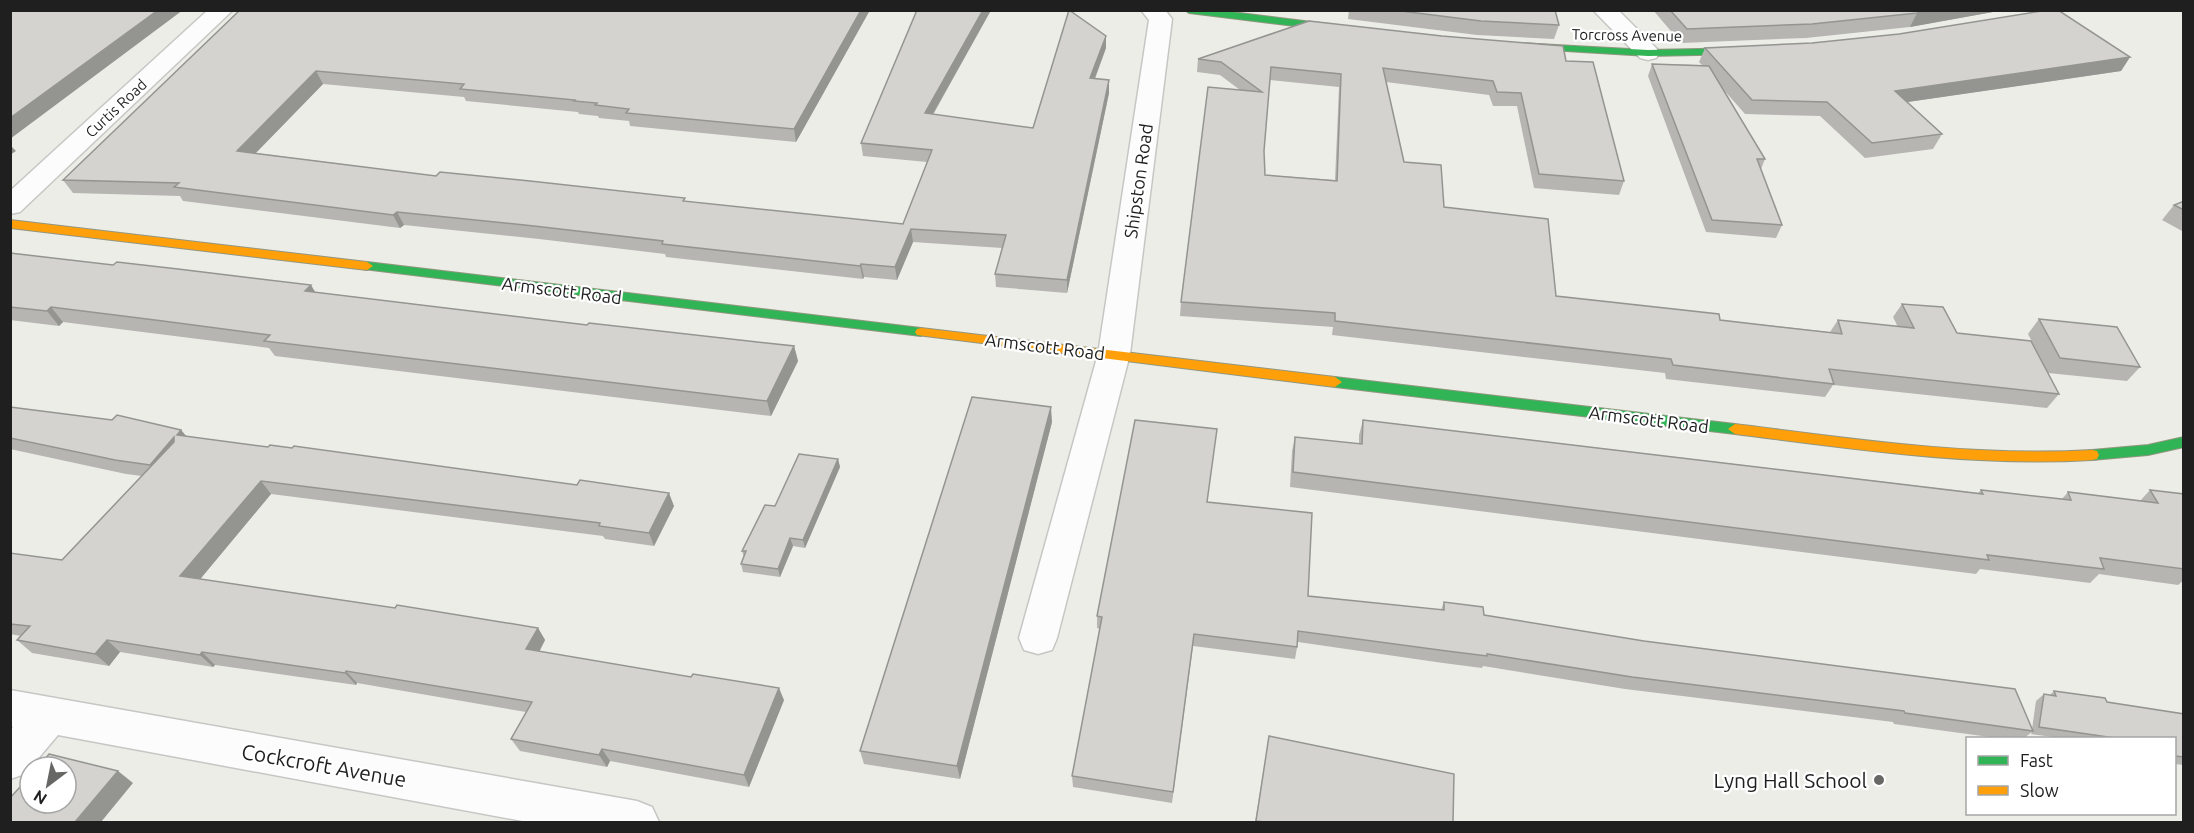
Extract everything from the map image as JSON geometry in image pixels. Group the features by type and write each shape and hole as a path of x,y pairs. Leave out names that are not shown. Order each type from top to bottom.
{"street":[{"name":"Curtis Road","path":"10,206 222,10"},
{"name":"Shipston Road","path":"1114,354 1161,19 1152,10"},
{"path":"1189,10 1364,31"},
{"path":"1605,10 1648,53"},
{"name":"Torcross Avenue","path":"1501,45 1648,53 1760,50"},
{"name":"Armscott Road","path":"10,224 1936,453 2050,459 2128,452 2184,442"},
{"name":"Armscott Road","path":"1038,638 1114,354"},
{"name":"Cockcroft Avenue","path":"10,708 51,714 552,815 638,822"},
{"path":"10,760 51,714"}],"building":[{"path":"10,10 158,10 10,118"},
{"path":"240,10 861,10 794,129 626,113 629,109 595,105 597,103 460,89 464,84 316,71 237,151 436,176 440,172 530,181 685,198 683,201 903,224 932,150 861,143 917,10 983,10 925,113 1033,128 1069,10 1106,36 1090,78 1109,80 1067,280 995,274 1006,235 911,229 895,267 861,264 860,266 662,244 663,241 534,226 397,212 393,215 174,187 179,183 63,180"},
{"path":"1393,10 1555,10 1559,25 1481,21"},
{"path":"1670,10 1931,10 1812,24 1687,29"},
{"path":"2058,10 2130,57 1895,91 1942,134 1872,143 1827,102 1752,100 1705,48 1812,43 1899,34"},
{"path":"1309,21 1442,36 1563,46 1566,61 1593,62 1624,181 1539,174 1521,93 1497,92 1493,81 1383,68 1404,162 1441,165 1444,207 1548,219 1556,296 1719,314 1720,320 1842,334 1838,320 1914,328 1902,304 1943,307 1957,333 2031,341 2059,394 1829,369 1834,384 1673,365 1671,359 1335,321 1335,313 1181,302 1208,87 1262,92 1221,62 1198,59","holes":["1271,67 1341,74 1337,181 1265,175 1264,151"]},
{"path":"1652,64 1709,66 1765,159 1757,159 1782,225 1712,220"},
{"path":"2184,201 2184,210 2174,205"},
{"path":"10,253 113,265 117,262 178,269 311,285 305,291 587,325 589,323 794,346 767,401 264,341 270,335 51,307 47,311 10,307"},
{"path":"2039,319 2117,327 2140,367 2060,358"},
{"path":"972,397 1051,407 957,766 860,751"},
{"path":"10,407 112,420 117,415 181,430 177,435 268,447 270,445 292,448 294,446 577,485 580,480 669,493 649,533 599,526 600,523 261,481 180,576 395,608 397,605 538,628 526,649 691,677 693,674 779,688 744,775 602,749 599,755 511,739 532,702 346,671 345,673 202,652 200,655 107,640 95,654 17,640 30,626 10,624 10,553 62,560 174,442 174,437 150,465 115,460 10,438"},
{"path":"1135,420 1217,429 1207,502 1312,513 1308,596 1444,610 1444,602 1483,607 1484,615 1644,641 2015,689 2033,731 1905,713 1904,711 1632,677 1487,654 1487,656 1298,631 1297,647 1194,634 1173,792 1072,776 1102,617 1097,616"},
{"path":"1363,420 1983,494 1981,490 2071,500 2068,492 2158,503 2150,490 2184,494 2184,569 2100,558 2104,569 1987,555 1989,560 1293,472 1295,437 1362,444"},
{"path":"799,454 838,459 803,540 790,538 778,569 741,564 746,551 742,551 765,505 775,506"},
{"path":"2054,691 2105,698 2107,702 2184,714 2184,757 2176,756 2176,737 2108,737 2039,727 2044,694 2056,696"},
{"path":"1269,736 1454,774 1453,822 1256,821"},
{"path":"78,761 118,771 75,822 10,822 10,798 18,789 18,815 78,815"}],"traffic: fast":[{"path":"1189,10 1344,29"},
{"path":"1520,46 1648,53 1748,51"},
{"path":"367,266 921,332"},
{"path":"1335,382 1735,429"},
{"path":"2092,455 2148,450 2184,442"}],"traffic: slow":[{"path":"10,224 367,266"},
{"path":"921,332 1335,382"},
{"path":"1735,429 1958,455 2002,458 2092,455"}],"place":[{"name":"Lyng Hall School","path":"1879,780"}]}
